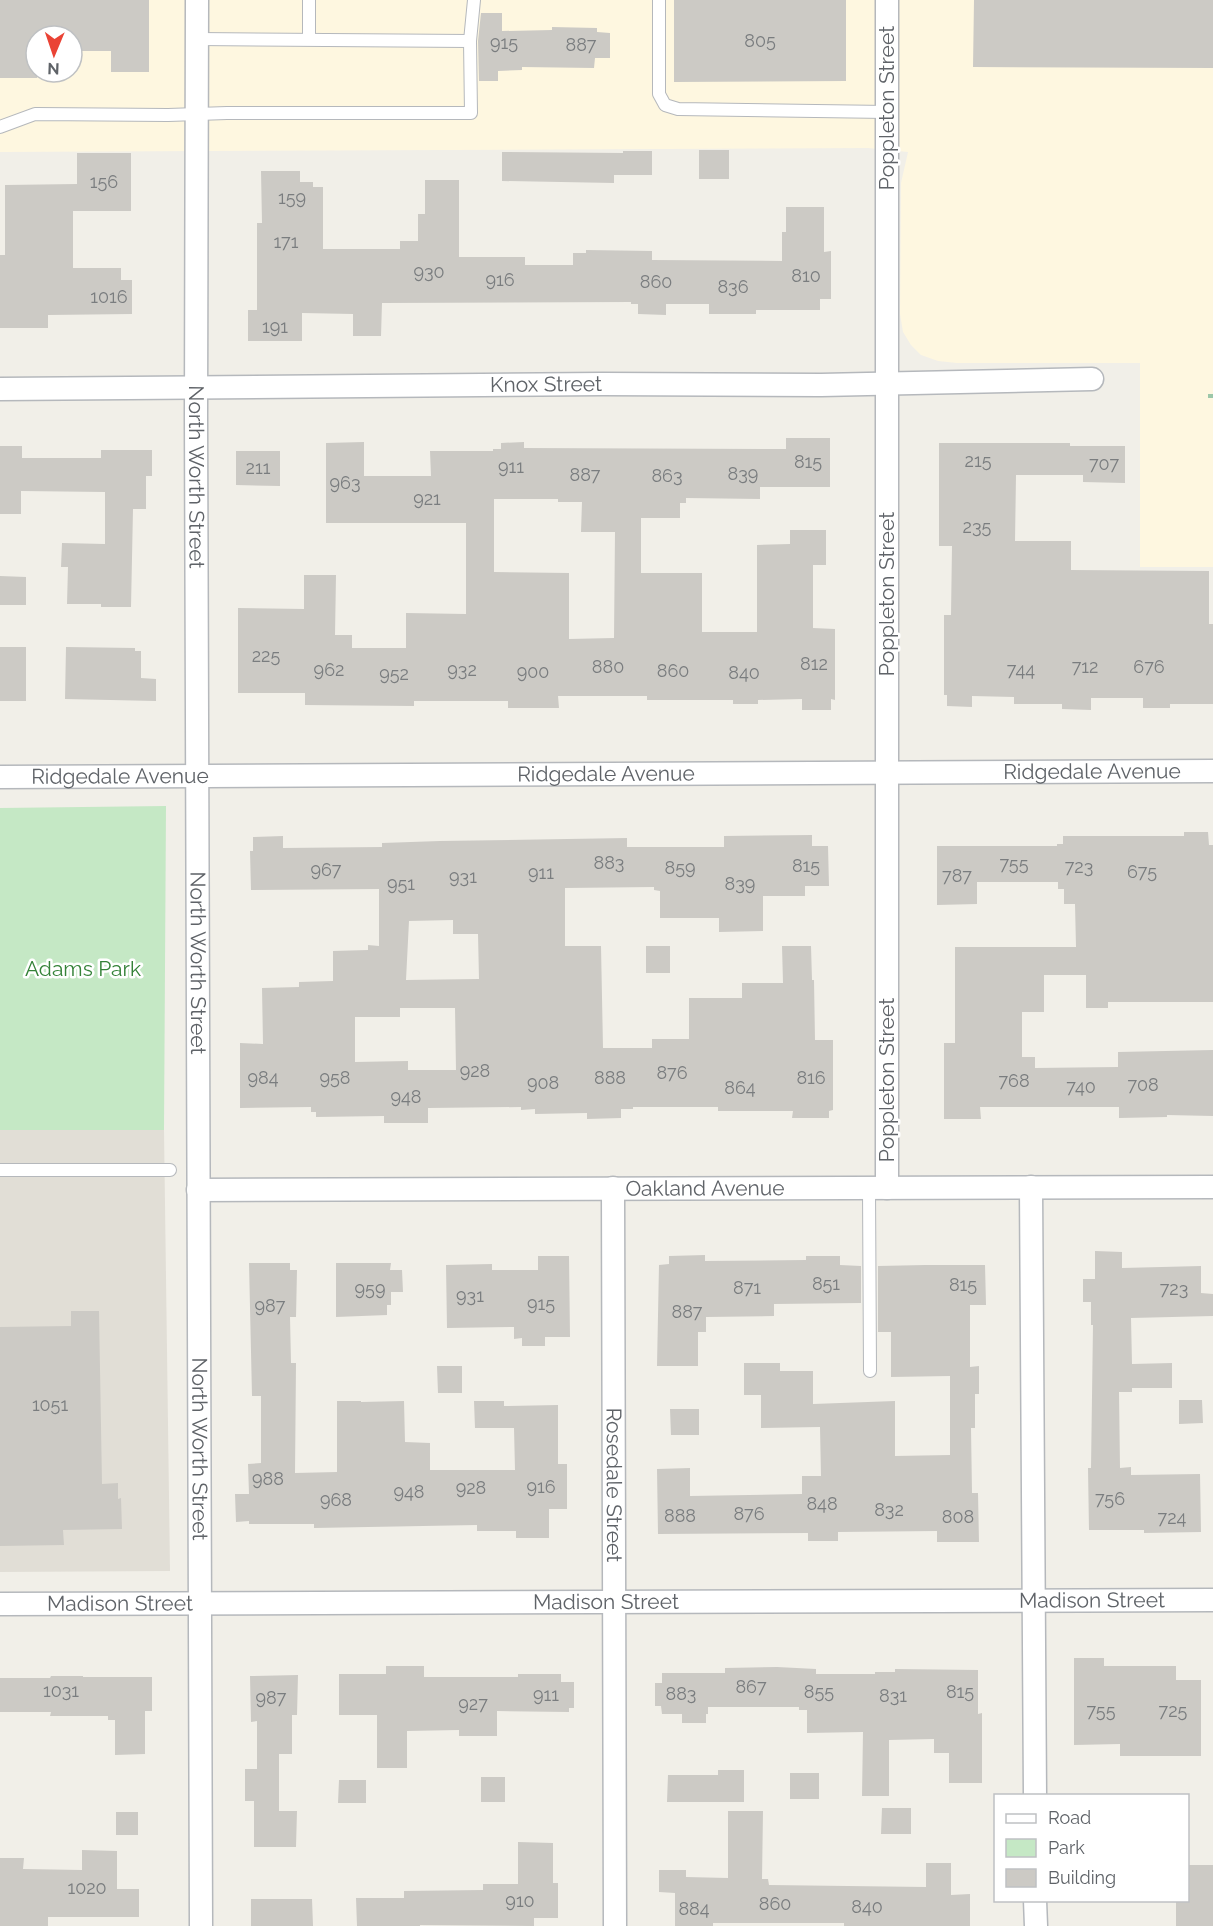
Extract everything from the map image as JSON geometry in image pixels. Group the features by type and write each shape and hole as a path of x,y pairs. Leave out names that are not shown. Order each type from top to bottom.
{"street":[{"name":"North Worth Street","path":"197,0 196,387 201,1926"},
{"name":"Poppleton Street","path":"878,1188 887,773 887,0"},
{"name":"Knox Street","path":"0,389 888,384 1092,379"},
{"name":"Ridgedale Avenue","path":"0,777 1213,771"},
{"path":"1031,1187 1035,1794"},
{"name":"Oakland Avenue","path":"198,1190 1213,1187"},
{"name":"Rosedale Street","path":"613,1188 615,1926"},
{"name":"Madison Street","path":"0,1604 1213,1600"},
{"path":"1035,1902 1036,1926"}],"lane":[{"path":"309,0 309,39"},
{"path":"0,127 35,114 471,112 470,41 474,0"},
{"path":"658,0 659,94 665,105 678,109 887,112"},
{"path":"197,39 470,41"},
{"path":"0,1170 170,1170"},
{"path":"870,1371 878,1188"}],"shaded area":[{"path":"0,0 1213,0 1213,567 1140,567 1140,363 957,363 938,361 921,355 911,345 903,332 900,314 901,183 908,152 868,148 0,152"},
{"path":"0,1130 164,1130 170,1571 0,1572"}],"green space":[{"name":"Adams Park","path":"166,806 164,1130 0,1130 0,808"}],"building":[{"path":"0,0 149,0 149,72 111,72 111,51 84,51 84,24 24,24 24,78 0,78"},
{"path":"674,0 846,0 846,81 674,82"},
{"path":"974,0 1213,0 1213,68 973,67"},
{"path":"481,13 502,13 502,31 552,30 552,27 597,28 597,32 610,33 610,58 595,58 594,68 522,67 522,70 498,71 498,81 479,81 478,41"},
{"path":"699,150 729,150 729,179 699,179"},
{"path":"623,151 652,151 652,175 614,175 614,183 502,181 502,152 623,153"},
{"path":"77,153 131,153 131,211 73,211 73,268 121,268 121,280 132,280 132,314 48,315 48,328 0,328 0,255 5,255 5,185 77,184"},
{"path":"261,171 300,171 300,182 313,182 313,187 323,187 323,249 400,249 400,241 418,241 418,214 425,214 425,180 459,180 459,257 525,257 525,265 573,265 573,253 586,253 586,250 652,251 652,260 782,261 782,232 786,232 786,207 824,207 824,252 831,251 831,299 820,299 820,310 756,310 756,314 709,314 709,304 666,304 666,315 638,314 638,304 631,304 631,302 382,303 381,336 353,336 353,314 302,313 302,341 248,341 248,310 257,310 257,223 262,223"},
{"path":"786,438 830,438 830,487 760,487 760,499 686,498 686,503 680,503 680,518 641,518 641,573 702,573 702,632 757,632 757,545 790,544 790,530 826,530 826,565 813,565 813,628 835,629 835,700 831,699 831,710 802,710 802,699 758,700 758,704 733,704 733,700 647,700 647,696 558,696 559,708 508,708 508,701 414,701 414,706 305,705 305,693 238,693 238,608 304,609 304,575 336,575 335,635 352,635 352,648 406,648 406,613 466,614 466,523 326,523 326,443 364,442 364,476 431,476 430,451 493,451 493,449 501,449 501,443 524,442 524,448 786,449","holes":["494,499 558,499 558,502 582,502 581,532 615,532 614,638 569,639 569,573 494,572"]},
{"path":"939,443 1070,443 1070,446 1125,446 1125,483 1083,482 1083,475 1016,475 1015,541 1071,541 1071,570 1209,571 1209,624 1213,624 1213,704 1170,704 1170,708 1143,708 1143,698 1091,698 1091,710 1062,709 1062,704 1014,704 1014,697 972,696 972,707 947,706 947,695 944,695 944,615 951,615 952,546 939,546"},
{"path":"0,446 22,446 22,458 101,458 101,450 152,450 152,476 146,476 146,509 133,509 131,607 67,604 68,567 61,567 62,543 105,544 105,492 21,491 21,514 0,514"},
{"path":"236,451 280,451 280,486 236,485"},
{"path":"0,576 26,577 26,605 0,605"},
{"path":"0,647 26,647 26,701 0,701"},
{"path":"66,647 135,648 135,651 141,651 141,678 156,679 156,701 65,699"},
{"path":"1184,832 1208,832 1209,845 1213,845 1213,1002 1108,1002 1108,1008 1086,1008 1086,975 1044,975 1044,1012 1022,1012 1022,1057 1035,1057 1035,1068 1118,1067 1118,1052 1213,1050 1213,1116 1167,1115 1167,1117 1119,1118 1119,1107 980,1107 981,1119 944,1119 944,1043 955,1043 955,947 1076,947 1075,904 1064,904 1064,889 1058,889 1058,882 977,882 977,904 937,905 937,846 1057,846 1057,844 1063,844 1063,836 1184,836"},
{"path":"812,835 812,846 828,846 829,886 805,886 805,896 763,896 763,931 719,932 719,918 660,918 660,891 654,890 654,887 565,888 565,946 601,946 603,1048 652,1048 652,1039 689,1039 689,998 742,998 742,983 783,983 782,946 811,946 815,1040 833,1040 833,1110 829,1111 829,1118 792,1118 793,1111 718,1111 718,1107 633,1107 633,1109 621,1109 621,1118 587,1119 587,1113 535,1114 535,1109 521,1110 521,1107 428,1108 428,1123 384,1123 384,1116 316,1117 316,1112 311,1112 311,1107 240,1108 240,1043 263,1044 262,988 299,987 299,982 333,981 333,951 368,950 368,945 379,946 379,889 251,890 250,851 253,851 253,837 283,836 283,848 382,847 382,843 440,841 627,838 627,847 724,847 724,836","holes":["453,920 453,934 478,934 479,979 406,980 409,921","400,1008 455,1008 456,1070 408,1070 408,1061 355,1062 355,1017 400,1017"]},
{"path":"646,946 670,946 670,973 646,973"},
{"path":"1095,1251 1122,1252 1122,1268 1201,1266 1201,1293 1213,1294 1213,1316 1131,1318 1132,1364 1172,1363 1172,1388 1132,1388 1132,1392 1119,1392 1120,1468 1131,1467 1131,1475 1200,1474 1201,1532 1144,1533 1144,1530 1089,1530 1088,1468 1091,1468 1093,1325 1091,1325 1091,1302 1083,1302 1083,1279 1095,1279"},
{"path":"705,1255 705,1261 806,1260 806,1256 840,1256 840,1265 861,1266 861,1303 774,1304 774,1316 706,1317 706,1332 698,1332 698,1366 657,1366 659,1265 669,1264 669,1256"},
{"path":"538,1256 569,1256 570,1337 545,1337 545,1346 522,1346 522,1338 514,1339 514,1327 447,1328 446,1265 492,1264 492,1270 538,1270"},
{"path":"249,1263 290,1263 290,1270 297,1270 296,1317 290,1317 291,1363 296,1363 295,1473 337,1472 337,1401 404,1401 405,1442 430,1443 430,1470 515,1470 514,1428 475,1428 474,1401 504,1401 504,1406 558,1405 558,1464 567,1464 567,1509 549,1509 549,1538 516,1538 516,1531 477,1531 477,1525 314,1528 314,1524 236,1522 235,1494 249,1494 248,1464 261,1463 261,1396 252,1396"},
{"path":"336,1263 391,1263 390,1270 402,1270 403,1292 391,1292 391,1305 387,1305 387,1315 336,1317"},
{"path":"985,1265 986,1305 970,1305 970,1367 979,1366 979,1394 975,1394 975,1428 971,1428 972,1493 978,1493 979,1542 937,1542 937,1531 838,1532 838,1541 808,1541 808,1533 658,1534 657,1469 690,1468 690,1496 802,1494 802,1476 821,1476 820,1427 761,1428 761,1395 744,1395 744,1363 780,1363 780,1371 813,1371 813,1404 895,1401 895,1456 950,1455 950,1376 891,1377 891,1332 878,1332 878,1266"},
{"path":"71,1311 99,1311 102,1484 118,1483 122,1529 63,1530 64,1545 0,1546 0,1327 71,1326"},
{"path":"437,1366 462,1366 462,1393 438,1393"},
{"path":"1179,1400 1202,1400 1203,1423 1179,1424"},
{"path":"670,1409 699,1409 699,1435 671,1435"},
{"path":"1074,1658 1104,1658 1104,1666 1176,1666 1176,1680 1201,1680 1201,1756 1120,1756 1120,1744 1074,1745"},
{"path":"386,1666 424,1666 424,1677 518,1677 518,1674 561,1674 561,1682 574,1682 574,1708 569,1708 569,1712 497,1711 497,1736 459,1736 459,1730 407,1731 407,1768 377,1768 377,1715 339,1715 339,1674 386,1674"},
{"path":"725,1668 816,1669 816,1674 875,1674 875,1672 895,1672 895,1669 978,1670 978,1714 982,1713 982,1783 949,1783 949,1753 934,1753 934,1739 889,1740 889,1796 862,1796 863,1732 807,1733 807,1710 799,1710 799,1707 708,1707 706,1723 682,1723 682,1714 662,1714 661,1706 655,1706 655,1683 662,1683 662,1673 725,1673"},
{"path":"298,1675 297,1715 292,1715 292,1754 279,1754 279,1811 297,1811 296,1847 254,1847 254,1801 245,1801 245,1769 257,1769 257,1721 251,1722 250,1676"},
{"path":"51,1676 152,1677 152,1711 145,1711 145,1754 115,1755 115,1720 108,1720 108,1716 50,1716 51,1712 0,1712 0,1678 50,1678"},
{"path":"718,1770 744,1770 744,1802 667,1802 668,1775 718,1775"},
{"path":"790,1773 819,1773 819,1799 790,1799"},
{"path":"481,1777 505,1777 505,1802 481,1802"},
{"path":"339,1780 366,1780 366,1803 338,1803"},
{"path":"882,1808 911,1808 911,1834 881,1834"},
{"path":"728,1811 763,1811 762,1879 768,1879 769,1885 926,1887 926,1863 951,1863 951,1895 970,1894 970,1926 713,1923 713,1926 675,1926 675,1893 659,1892 659,1870 686,1870 686,1877 728,1878"},
{"path":"116,1812 138,1812 138,1835 116,1835"},
{"path":"518,1842 553,1843 553,1883 558,1883 558,1918 534,1918 534,1926 357,1926 356,1898 404,1898 404,1891 483,1890 483,1884 518,1884"},
{"path":"82,1850 117,1851 117,1889 139,1889 139,1917 48,1917 48,1926 0,1926 0,1858 24,1858 23,1869 82,1870"},
{"path":"1189,1865 1213,1865 1213,1926 1176,1926 1176,1902 1189,1902"},
{"path":"251,1899 312,1899 313,1926 251,1926"}]}
